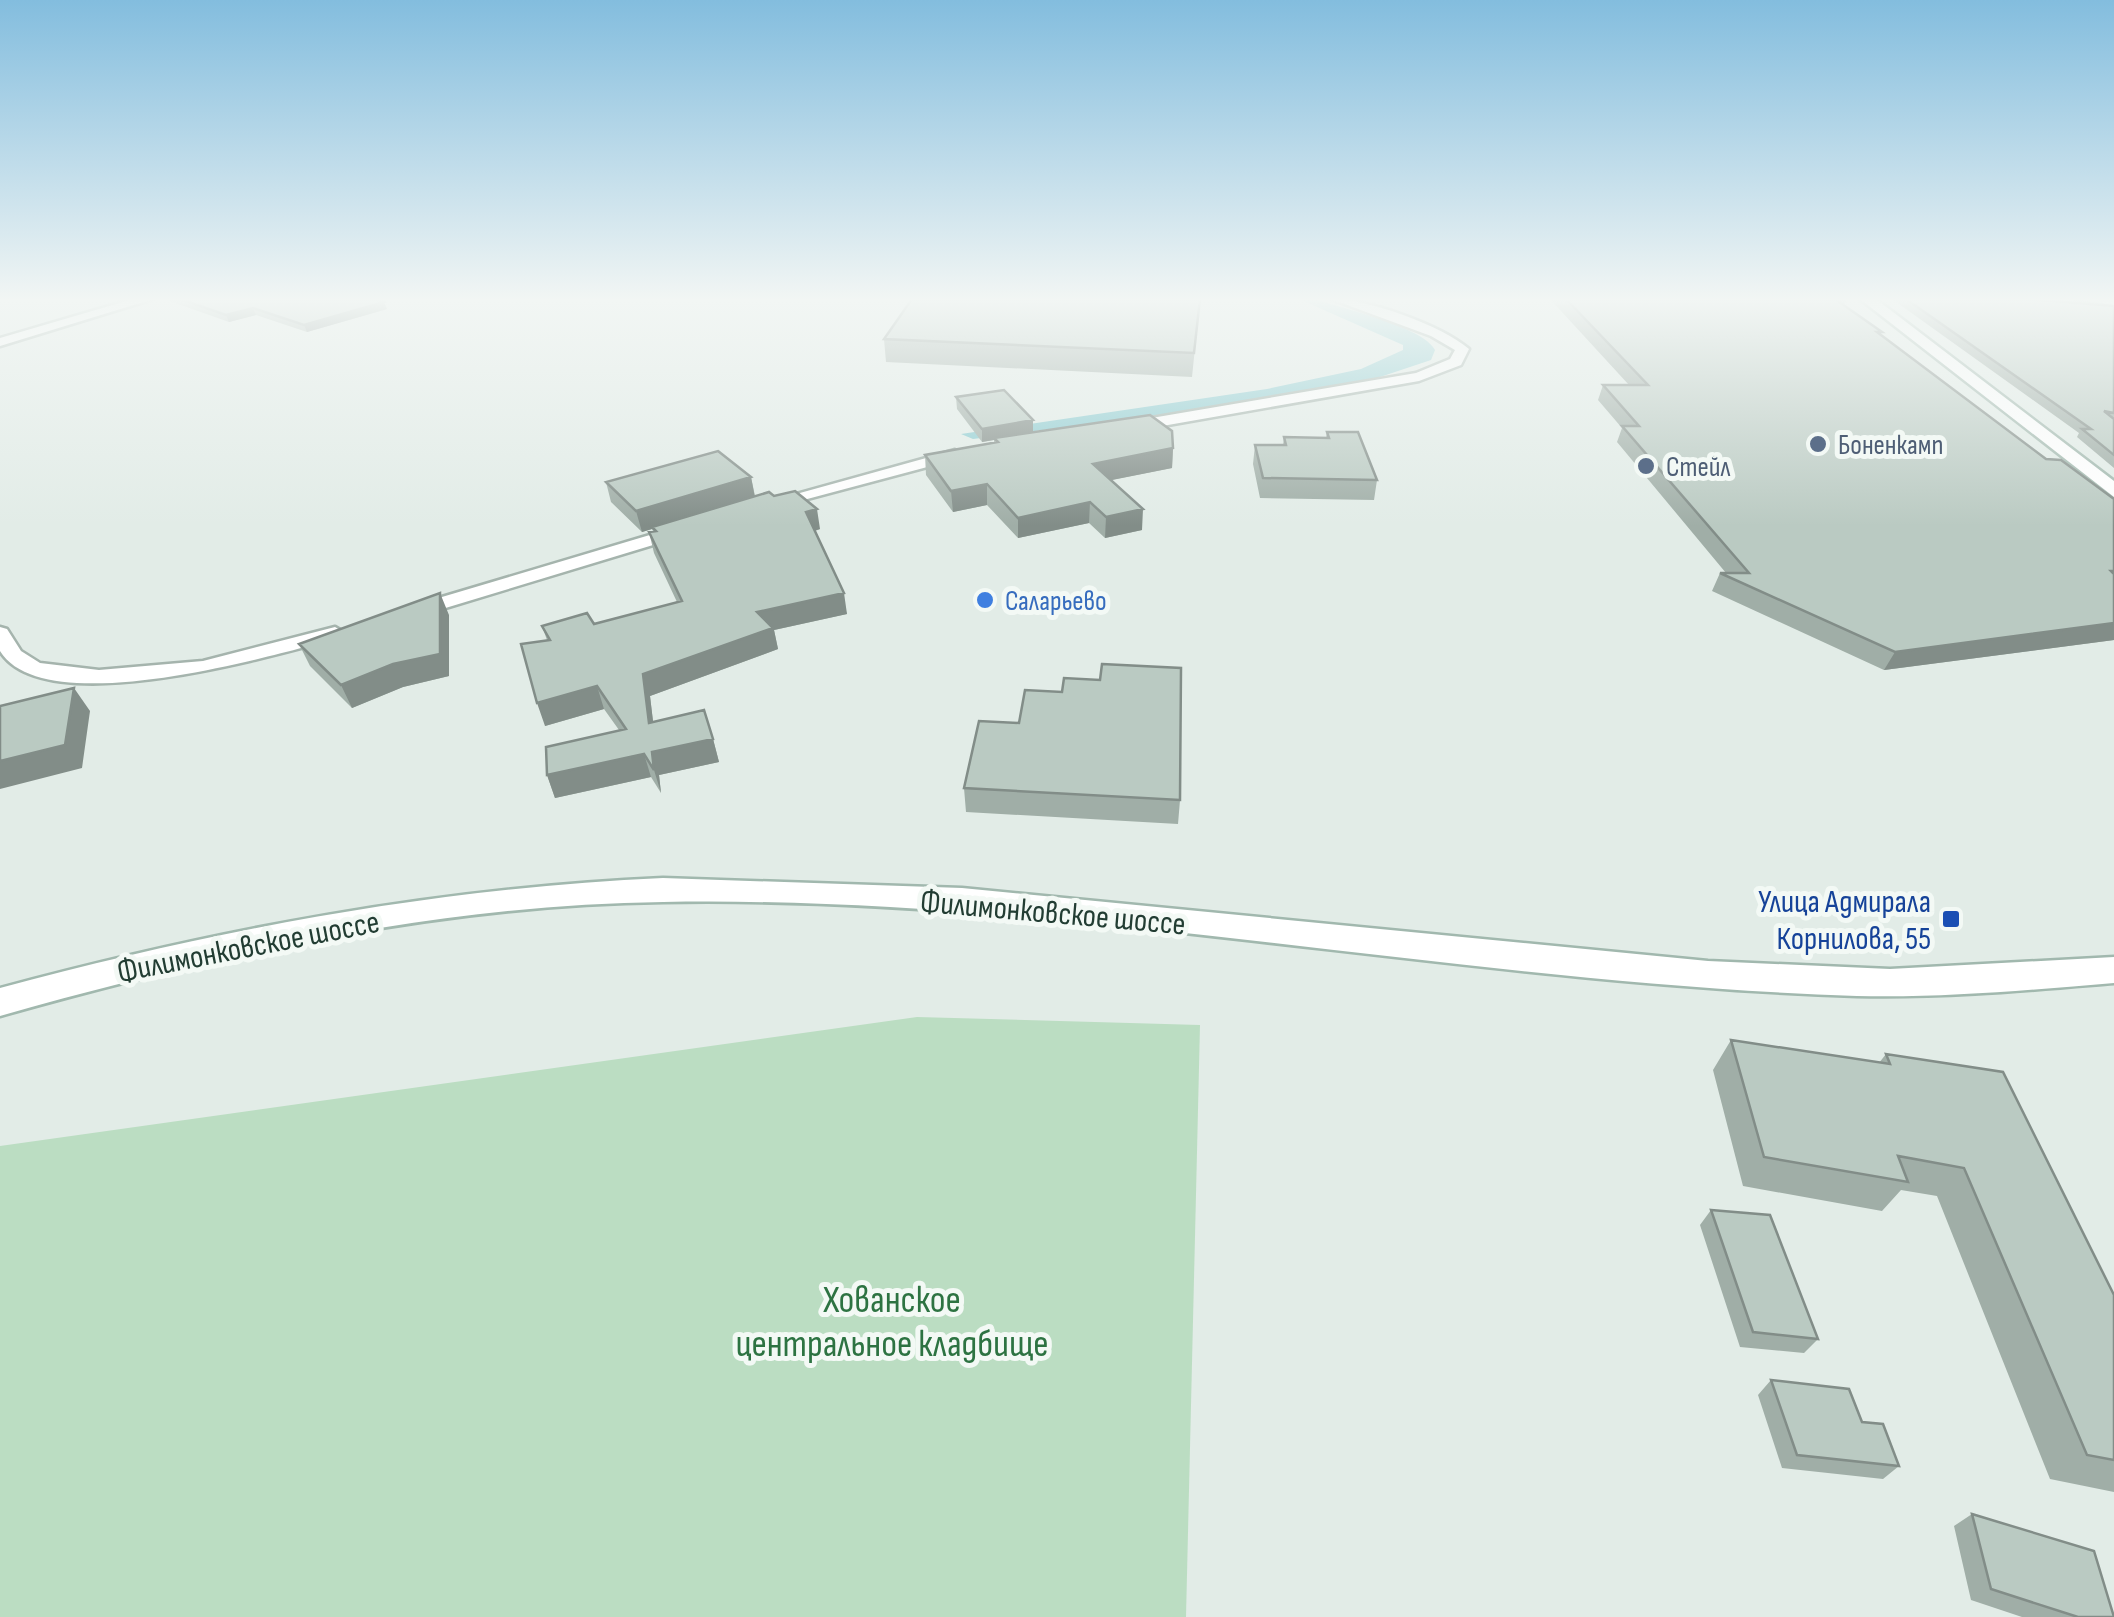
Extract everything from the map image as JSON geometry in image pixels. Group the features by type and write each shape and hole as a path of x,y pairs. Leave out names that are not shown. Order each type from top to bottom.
{"main road":[{"path":"1964,374 2114,491"},
{"name":"Филимонковское шоссе","path":"0,1002 168,958 328,925 478,905 658,890 840,894 987,904 1752,977 1935,981 2114,970"}],"street":[{"path":"1108,430 1425,374"},
{"path":"741,512 812,490 974,452"},
{"path":"398,616 705,524"},
{"path":"0,632 13,655 34,669 99,677 203,667 362,627"}],"green space":[{"name":"Хованское центральное кладбище","path":"917,1017 1200,1025 1186,1617 0,1617 0,1146"}],"water":[{"path":"1335,374 1388,374 1250,403 973,439 961,434 1267,389"}],"building":[{"path":"1638,374 1934,374 2046,459 2061,460 2114,499 2114,623 1895,652 1720,573 1749,573 1622,426 1639,426 1603,385 1648,385"},
{"path":"2013,374 2114,374 2114,413 2104,411 2114,419 2114,455 2082,429 2091,429"},
{"path":"1004,390 1033,420 982,429 956,397"},
{"path":"1150,415 1172,431 1173,448 1093,464 1143,509 1106,517 1090,502 1018,518 987,484 951,491 925,455 998,442 994,438"},
{"path":"1327,432 1358,432 1377,480 1263,478 1255,445 1286,445 1284,437 1329,438"},
{"path":"718,451 751,477 636,511 606,482"},
{"path":"795,491 817,509 806,512 844,593 757,612 773,628 643,674 649,723 704,710 713,739 652,752 654,770 644,754 547,775 546,747 626,729 597,686 537,703 521,644 550,640 542,626 587,613 594,624 682,601 649,532 656,531 652,527 769,492 774,496"},
{"path":"440,593 440,654 393,664 341,685 299,644"},
{"path":"1102,664 1181,668 1180,800 964,788 979,721 1019,723 1025,690 1062,692 1064,678 1100,680"},
{"path":"74,688 65,745 0,761 0,706"},
{"path":"1731,1040 1890,1064 1886,1054 2003,1072 2114,1295 2114,1460 2087,1455 1964,1168 1898,1156 1908,1182 1764,1157"},
{"path":"1711,1210 1770,1215 1818,1339 1753,1332"},
{"path":"1771,1380 1849,1389 1862,1422 1883,1424 1899,1466 1797,1455"},
{"path":"1972,1514 2094,1551 2114,1617 2078,1617 1991,1589"}],"place":[{"name":"Боненкамп","path":"1818,444"},
{"name":"Стейл","path":"1646,466"},
{"name":"Саларьево","path":"985,600"},
{"name":"Улица Адмирала Корнилова, 55","path":"1951,919"}]}
